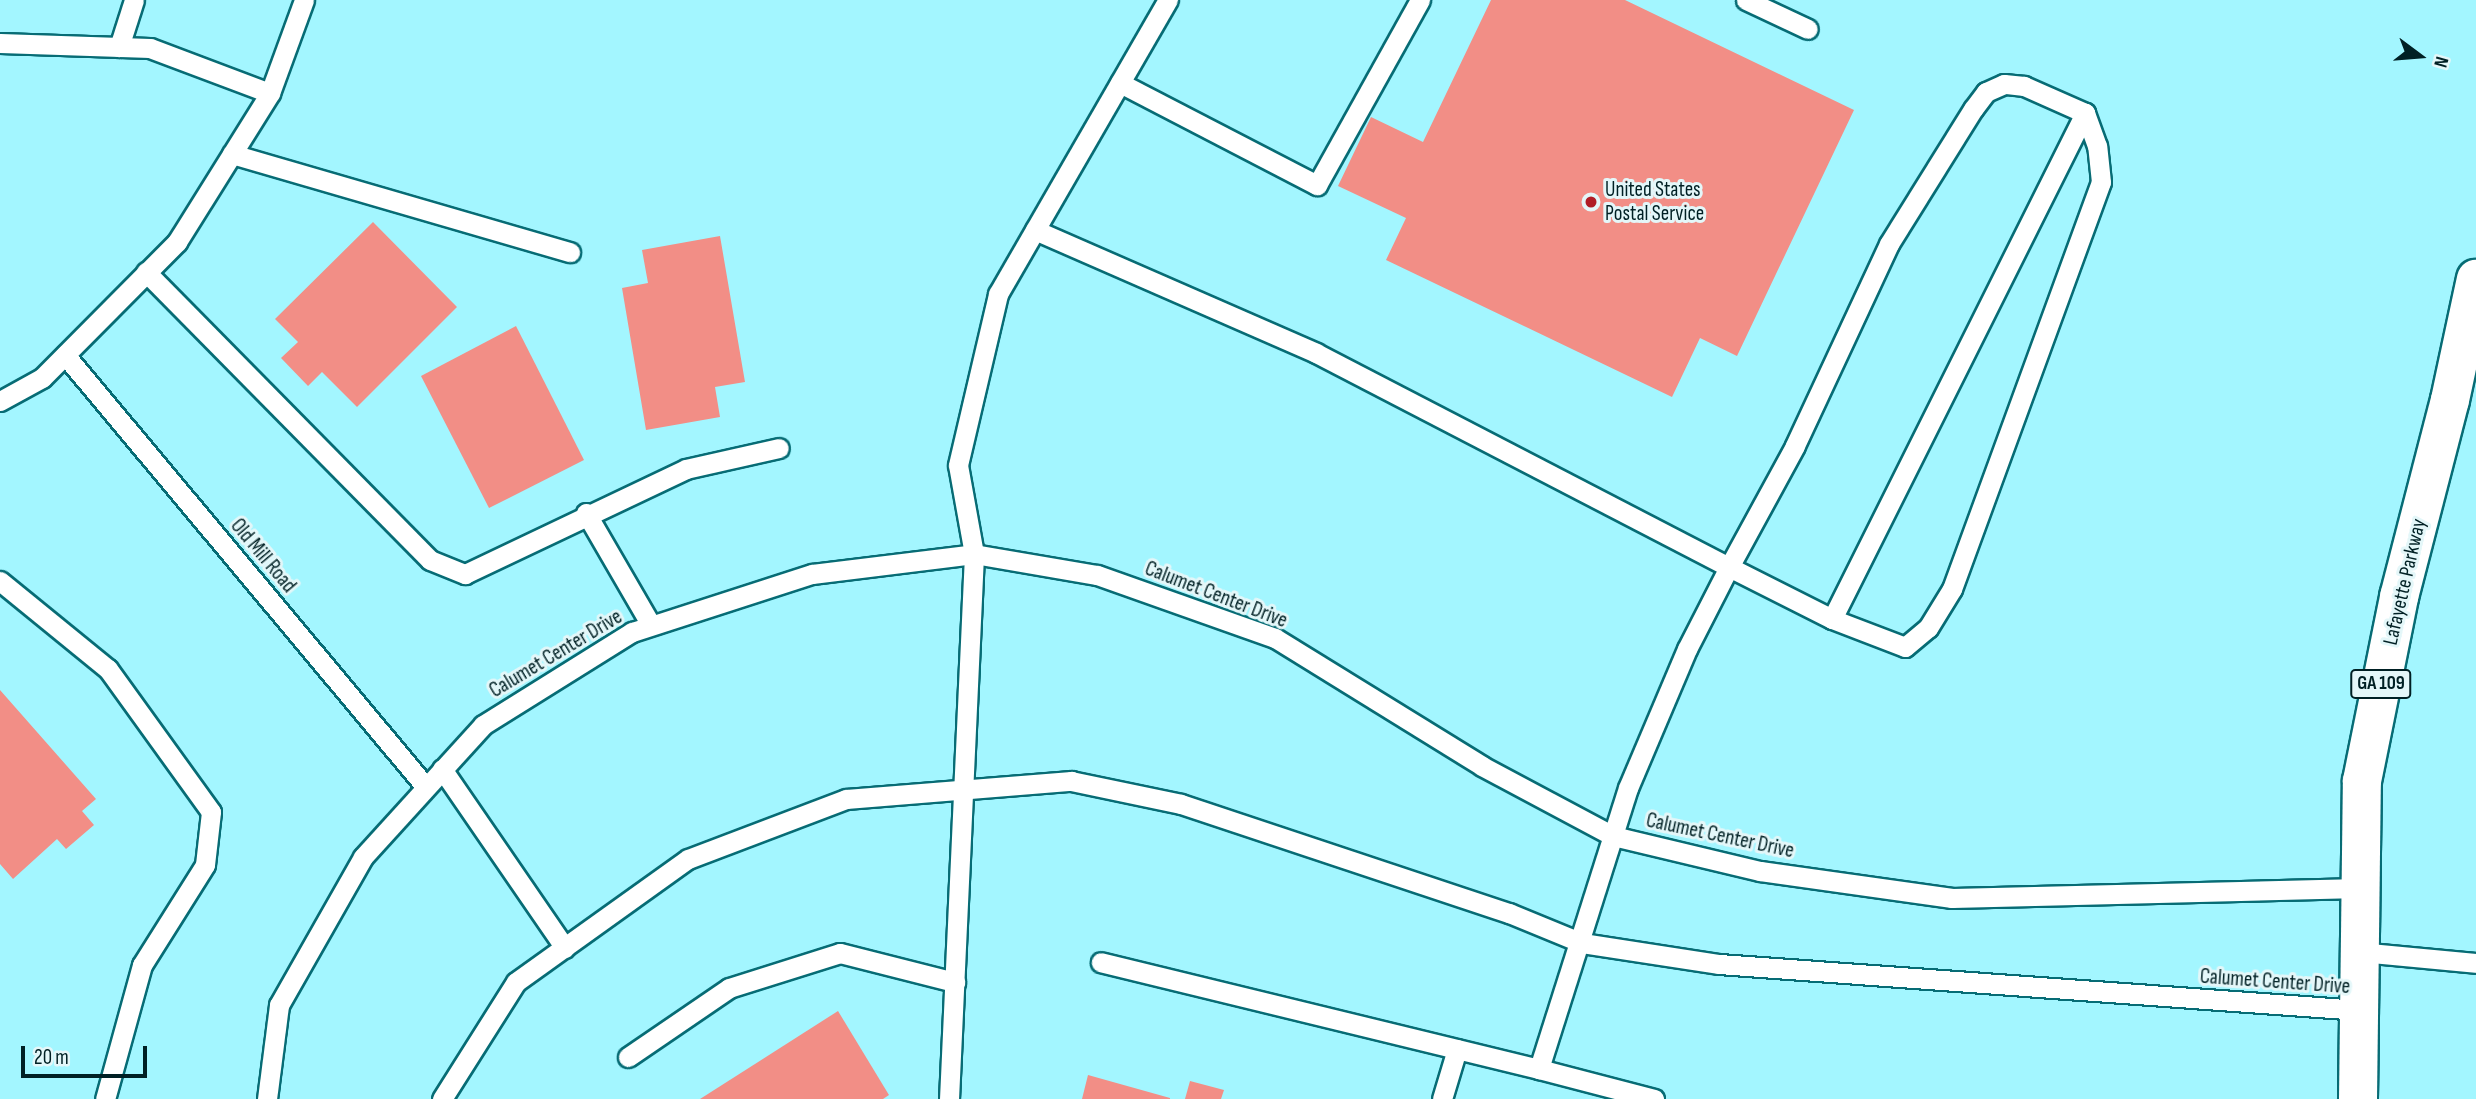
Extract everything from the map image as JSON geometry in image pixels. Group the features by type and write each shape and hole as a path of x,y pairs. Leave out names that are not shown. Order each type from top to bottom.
{"highway":[{"name":"Lafayette Parkway","path":"2358,1099 2362,781 2399,597 2450,400 2476,279"}],"lane":[{"path":"119,47 134,0"},
{"path":"0,401 42,378 177,242 270,93 304,0"},
{"path":"949,1099 974,554 958,465 998,294 1168,0"},
{"path":"1120,83 1317,185 1420,0"},
{"path":"1746,0 1808,29"},
{"path":"0,43 150,48 270,93"},
{"path":"1035,230 1316,353 1729,567 1832,619 1905,647 1928,628 1952,589 2101,182 2097,146 2085,113 2024,86 2004,84 1986,92 1889,244 1795,446 1729,567 1687,649 1628,788 1582,943 1539,1069"},
{"path":"1832,619 2085,113"},
{"path":"232,154 570,252"},
{"path":"146,272 430,560 465,575 586,513 686,469 779,449"},
{"name":"Old Mill Road","path":"65,355 426,787"},
{"path":"586,513 651,625"},
{"name":"Calumet Center Drive","path":"267,1099 279,1005 363,857 483,725 632,632 651,625 812,574 974,554 1097,575 1275,638 1482,766 1613,836 1760,870 1952,898 2360,888"},
{"path":"0,581 108,669 211,812 205,865 142,965 105,1099"},
{"path":"442,769 565,948"},
{"name":"Calumet Center Drive","path":"442,1099 516,982 688,859 846,799 1071,781 1181,804 1508,913 1582,943 1719,964 2359,1010"},
{"path":"628,1057 729,988 840,953 955,982"},
{"path":"2360,953 2476,963"},
{"path":"1101,962 1539,1069 1585,1091 1654,1099"},
{"path":"1443,1099 1457,1049"}],"building":[{"name":"United States Postal Service","path":"1491,0 1625,0 1854,110 1737,356 1700,338 1672,397 1386,260 1406,218 1338,186 1371,117 1423,142"},
{"path":"373,222 457,307 357,407 322,372 308,386 281,358 298,342 275,319"},
{"path":"720,236 745,382 715,387 720,417 646,430 622,288 648,283 642,250"},
{"path":"516,326 584,460 489,508 421,376"},
{"path":"0,690 96,799 82,811 94,825 66,849 57,839 13,879 0,864"},
{"path":"838,1011 889,1095 883,1099 700,1099"},
{"path":"1088,1075 1170,1098 1170,1099 1082,1099"},
{"path":"1190,1081 1224,1090 1221,1099 1185,1099"}],"place":[{"name":"United States Postal Service","path":"1591,202"}]}
